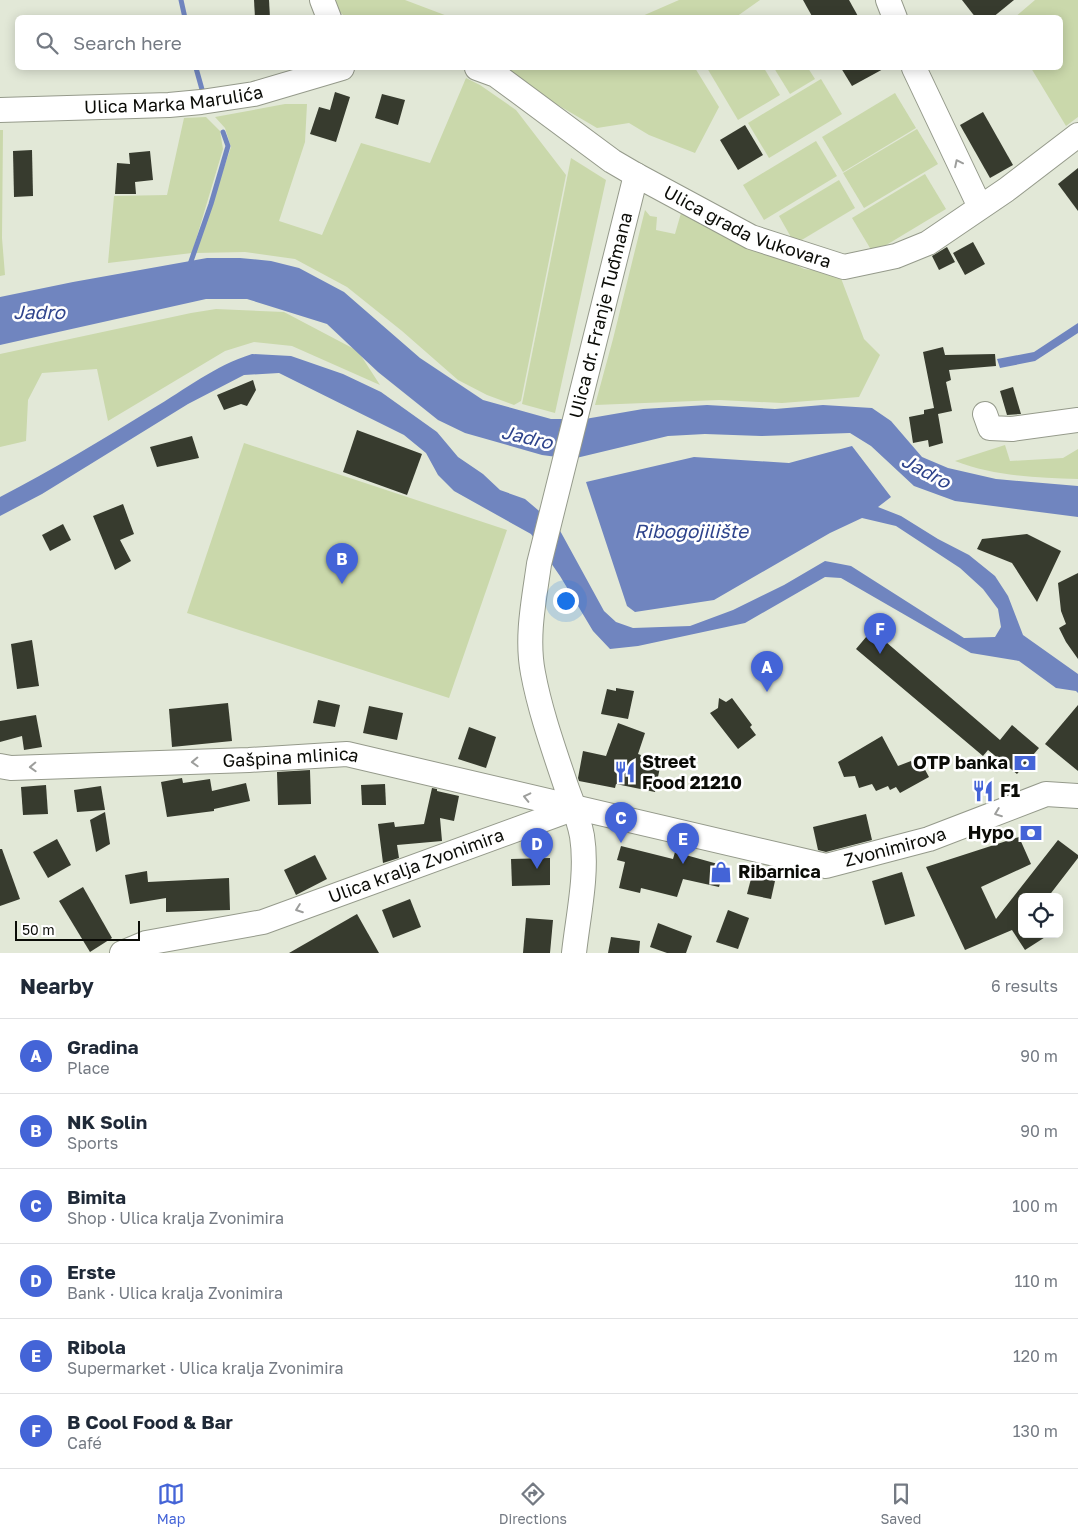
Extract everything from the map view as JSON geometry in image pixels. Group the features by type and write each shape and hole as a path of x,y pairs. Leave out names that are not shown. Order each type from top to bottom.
{"street":[{"path":"322,0 328,15"},
{"path":"888,0 893,15"},
{"name":"Ulica Marka Marulića","path":"0,110 169,105 201,102 254,94 335,70"},
{"name":"Ulica grada Vukovara","path":"482,70 496,75 612,161 636,175 751,237 844,267 896,256 928,243 1006,190 1078,135"},
{"path":"916,74 980,207"},
{"name":"Ulica dr. Franje Tuđmana","path":"574,953 584,860 582,836 575,808 545,719 533,673 530,643 532,613 539,564 636,175"},
{"path":"986,414 990,428 1012,429 1078,420"},
{"name":"Gašpina mlinica","path":"0,766 11,768 41,767 347,754 575,808"},
{"name":"Zvonimirova","path":"575,808 826,866 929,839 1046,794 1078,796"},
{"name":"Ulica kralja Zvonimira","path":"122,953 146,943 263,922 575,808"}],"green space":[{"path":"332,0 405,0 445,15 343,15 333,5"},
{"path":"679,0 760,0 739,15 645,15"},
{"path":"1035,0 1078,0 1078,117 1066,126 1032,70 1063,70 1063,15 1017,15"},
{"path":"498,70 696,70 719,107 695,153 649,135 629,123 597,128"},
{"path":"708,70 765,70 780,95 738,120"},
{"path":"775,70 809,70 815,79 790,94"},
{"path":"466,78 480,85 516,110 566,175 521,401 514,405 487,395 458,380 402,331 347,287 295,259 245,252 195,253 231,147 225,128 215,117 285,104 307,104 305,142 279,221 322,235 361,143 430,163"},
{"path":"821,79 842,114 769,158 748,123"},
{"path":"895,93 916,128 843,172 822,137"},
{"path":"206,117 220,131 223,149 192,253 108,263 114,196 167,195 184,118"},
{"path":"917,129 938,164 864,208 843,173"},
{"path":"0,130 3,130 2,238 5,275 0,276"},
{"path":"816,141 837,176 764,220 743,185"},
{"path":"571,158 606,180 555,413 522,404"},
{"path":"925,174 946,209 873,253 852,218"},
{"path":"839,180 855,208 800,241 792,239 779,216"},
{"path":"645,210 650,216 657,217 656,230 675,234 681,213 730,237 776,254 804,269 839,273 864,339 880,355 859,397 782,403 719,400 595,405"},
{"path":"216,309 284,312 358,351 380,385 292,346 254,342 225,351 108,421 97,369 42,373 28,400 26,441 0,447 0,354"},
{"path":"244,443 507,530 449,698 187,613"},
{"path":"1005,445 1010,461 1063,458 1078,449 1078,479 1031,477 1000,473 955,461"}],"water":[{"name":"Jadro","path":"207,258 240,258 271,261 299,268 344,292 420,358 483,400 551,419 585,419 643,409 707,405 775,409 823,405 872,408 891,421 922,457 948,468 996,479 1078,486 1078,517 955,501 914,486 871,446 850,433 761,436 705,434 668,436 572,459 542,455 465,433 438,420 378,372 327,324 247,299 206,299 0,345 0,297"},
{"path":"1078,323 1078,333 1035,361 1000,368 997,359 1034,352"},
{"name":"Ribogojilište","path":"252,354 291,356 343,374 381,392 437,432 458,457 483,474 500,490 525,499 558,527 604,611 616,622 633,628 690,626 733,610 784,585 825,561 851,566 964,638 995,637 1001,627 998,609 983,589 960,568 896,526 862,518 830,533 714,600 635,612 627,606 586,482 694,457 789,463 852,446 891,497 878,507 901,516 938,539 969,555 995,576 1008,596 1023,635 1078,674 1078,693 1076,691 1056,688 1019,661 971,653 841,578 825,577 745,623 638,646 610,649 593,631 560,576 531,534 454,491 438,475 426,453 404,435 279,373 244,375 188,404 42,494 0,516 0,497 96,443 213,371"}],"building":[{"path":"254,0 269,0 270,15 255,15"},
{"path":"803,0 849,0 857,15 811,15"},
{"path":"962,0 1014,0 996,15 974,15"},
{"path":"842,70 881,70 852,86"},
{"path":"335,92 350,97 336,142 310,134 319,107 330,110"},
{"path":"382,94 405,100 398,125 375,118"},
{"path":"983,112 1013,165 990,178 960,125"},
{"path":"745,125 763,155 738,170 720,140"},
{"path":"32,150 33,196 14,197 13,151"},
{"path":"150,151 153,180 135,182 136,194 115,194 117,163 130,164 129,153"},
{"path":"1078,168 1078,211 1058,184"},
{"path":"973,242 985,264 965,275 953,253"},
{"path":"947,247 955,262 939,270 932,256"},
{"path":"943,347 945,355 995,354 996,366 949,370 951,380 946,382 952,411 938,414 943,443 929,447 928,440 913,443 909,417 924,414 924,410 934,408 923,352"},
{"path":"253,380 256,390 247,406 241,404 224,410 217,395"},
{"path":"1013,387 1021,414 1007,415 1000,391"},
{"path":"357,430 422,454 407,495 343,472"},
{"path":"192,436 199,458 157,467 150,447"},
{"path":"123,504 134,534 120,540 131,561 115,570 93,516"},
{"path":"63,524 71,540 50,551 42,535"},
{"path":"1027,534 1061,551 1037,602 1012,563 977,549 982,539"},
{"path":"1078,573 1078,659 1059,628 1066,624 1061,611 1058,583"},
{"path":"872,630 1000,740 1012,725 1039,748 1017,774 988,750 983,756 856,649"},
{"path":"32,640 39,686 17,689 11,644"},
{"path":"616,688 634,691 628,719 601,714 607,689 616,691"},
{"path":"719,698 726,702 732,698 752,725 750,727 756,735 738,749 710,713 718,708"},
{"path":"318,700 340,705 335,727 313,723"},
{"path":"228,703 232,741 172,747 169,709"},
{"path":"1078,705 1078,771 1045,744"},
{"path":"369,706 403,713 397,740 363,733"},
{"path":"36,715 42,747 24,750 22,736 0,742 0,721"},
{"path":"618,723 645,733 638,754 641,755 640,758 661,762 655,792 616,784 615,788 579,781 583,751 606,756"},
{"path":"469,727 496,737 486,768 458,759"},
{"path":"882,736 898,766 911,761 916,769 923,766 929,777 900,793 896,787 890,790 888,786 876,791 872,784 859,788 855,776 844,777 838,762"},
{"path":"310,770 311,804 278,805 277,772"},
{"path":"182,778 183,783 210,779 212,791 246,783 250,801 214,809 214,811 167,817 161,782"},
{"path":"385,784 386,805 362,805 361,785"},
{"path":"46,785 48,814 23,815 21,787"},
{"path":"101,786 105,810 77,812 74,790"},
{"path":"432,788 459,796 454,821 440,818 442,841 397,845 399,858 383,863 378,824 394,822 395,827 424,824"},
{"path":"105,812 110,844 96,852 90,820"},
{"path":"866,814 872,840 826,852 818,850 813,827"},
{"path":"1019,837 1031,864 981,887 996,919 1058,840 1078,855 1078,858 1051,893 1018,893 1018,938 1044,938 1025,950 1012,930 965,950 926,867"},
{"path":"57,839 71,865 48,878 33,852"},
{"path":"621,846 673,859 675,852 725,866 719,887 683,879 677,897 641,888 640,893 619,888 625,862 617,860"},
{"path":"0,849 2,849 20,899 0,906"},
{"path":"315,855 327,879 296,895 284,870"},
{"path":"550,858 550,885 512,886 511,859"},
{"path":"147,871 148,882 229,878 230,910 166,912 166,898 130,904 125,875"},
{"path":"902,872 915,916 885,925 872,881"},
{"path":"752,875 775,881 771,899 747,894"},
{"path":"83,887 112,938 90,952 59,901"},
{"path":"410,899 421,927 393,938 382,910"},
{"path":"728,910 749,918 738,949 716,942"},
{"path":"357,914 379,953 289,953"},
{"path":"526,918 553,920 550,953 523,953"},
{"path":"658,923 692,936 686,953 667,953 650,947"},
{"path":"611,937 640,941 639,953 608,953"}],"waterway":[{"path":"181,0 184,15"},
{"path":"197,70 203,93"},
{"path":"189,267 211,204 228,146 223,132"}],"place":[{"name":"NK Solin","path":"342,584"},
{"name":"B Cool Food & Bar","path":"880,654"},
{"name":"Gradina","path":"767,692"},
{"name":"OTP banka","path":"1025,763"},
{"name":"Street Food 21210","path":"625,772"},
{"name":"F1","path":"983,791"},
{"name":"Hypo","path":"1031,833"},
{"name":"Bimita","path":"621,843"},
{"name":"Ribola","path":"683,864"},
{"name":"Erste","path":"537,869"},
{"name":"Ribarnica","path":"721,872"}]}
